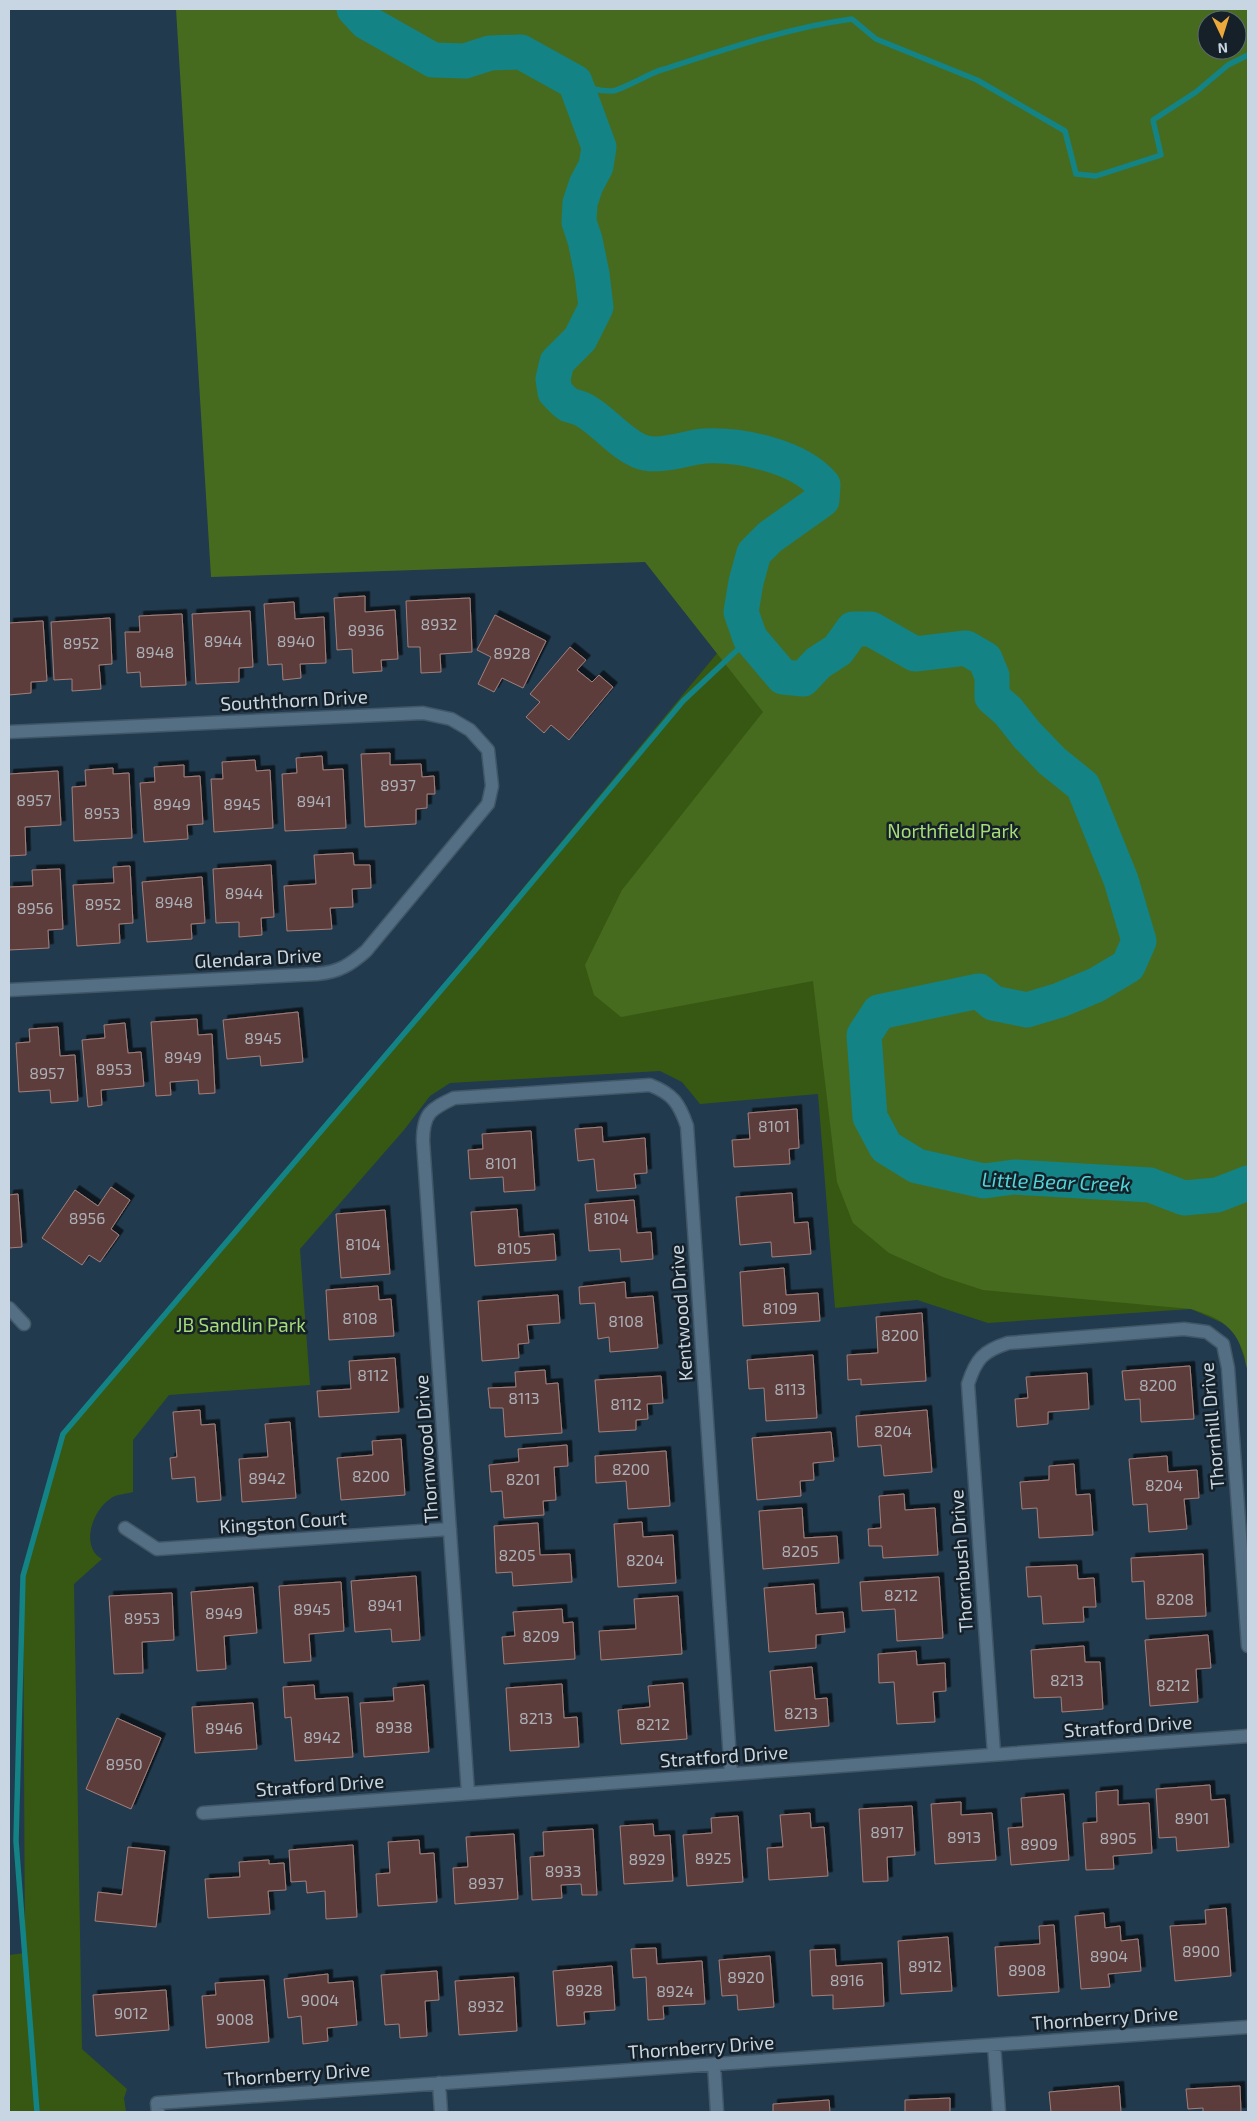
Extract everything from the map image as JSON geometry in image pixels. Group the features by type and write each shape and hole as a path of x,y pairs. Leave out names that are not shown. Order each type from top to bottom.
{"street":[{"name":"Souththorn Drive","path":"9,732 422,713 451,719 470,730 488,750 492,786 488,804 472,824"},
{"name":"Glendara Drive","path":"9,990 332,973 348,967 366,951 472,824"},
{"name":"Kentwood Drive","path":"435,1107 454,1098 650,1085 666,1091 681,1106 688,1126 731,1774"},
{"name":"Thornwood Drive","path":"435,1107 423,1123 423,1141 468,1793"},
{"path":"9,1308 24,1324"},
{"name":"Thornhill Drive","path":"974,1365 989,1349 1008,1342 1184,1329 1207,1332 1222,1344 1228,1368 1248,1646"},
{"name":"Thornbush Drive","path":"974,1365 968,1384 968,1405 994,1754"},
{"name":"Kingston Court","path":"126,1528 157,1549 450,1529"},
{"name":"Stratford Drive","path":"203,1813 1248,1736"},
{"name":"Thornberry Drive","path":"157,2108 438,2083 1248,2027"},
{"path":"994,2045 999,2112"},
{"path":"714,2064 718,2112"},
{"path":"438,2083 440,2112"}],"green space":[{"path":"176,9 1248,9 1248,1370 1244,1354 1235,1335 1217,1319 1200,1312 1191,1309 983,1290 943,1277 889,1253 853,1223 837,1182 813,981 621,1017 594,995 585,965 622,890 763,712 645,562 211,577"},
{"name":"Northfield Park","path":"1248,514 1248,1370 1238,1339 1227,1325 1191,1309 988,1323 917,1300 835,1308 818,1094 700,1104 682,1082 660,1071 450,1083 430,1096 404,1130 300,1249 310,1385 169,1395 133,1440 133,1492 112,1497 98,1512 94,1520 91,1529 91,1546 102,1559 74,1584 82,2049 127,2089 124,2098 126,2112 9,2112 9,1955 25,1953 23,1576 63,1434 352,1095 814,536"}],"building":[{"path":"365,596 365,612 395,610 398,659 381,660 382,671 353,673 352,649 337,650 334,598"},
{"path":"470,598 472,652 440,654 441,672 421,673 420,647 408,647 406,601"},
{"path":"294,602 295,619 324,617 326,663 300,664 301,678 283,680 282,664 268,665 264,604"},
{"path":"250,611 253,667 239,668 239,682 196,684 192,614"},
{"path":"182,614 186,685 141,687 140,672 127,673 125,632 140,632 139,616"},
{"path":"495,615 546,641 523,688 502,678 494,692 478,684 491,657 477,650"},
{"path":"110,618 112,664 99,665 101,689 72,691 72,679 54,680 51,622"},
{"path":"43,621 47,681 31,682 31,693 9,695 9,623"},
{"path":"570,647 586,660 577,670 592,682 599,675 613,687 569,740 551,725 544,733 526,717 540,702 530,694"},
{"path":"390,753 390,765 421,764 422,777 434,776 435,794 427,794 427,808 416,809 416,824 365,827 361,754"},
{"path":"322,756 323,770 343,769 346,828 285,831 282,774 297,773 296,758"},
{"path":"255,760 256,771 270,770 273,828 214,832 211,779 223,779 222,762"},
{"path":"184,765 184,777 200,776 203,824 187,825 188,839 144,842 140,783 155,782 154,767"},
{"path":"113,768 113,774 129,773 132,838 74,841 72,787 86,786 85,770"},
{"path":"58,771 61,825 25,827 26,855 9,856 9,774"},
{"path":"353,853 354,865 370,865 371,888 352,889 353,907 330,908 332,929 287,931 284,886 316,884 314,855"},
{"path":"271,865 274,917 261,918 262,935 239,937 239,922 216,923 213,869"},
{"path":"130,866 133,923 119,924 120,943 77,946 73,885 114,883 113,867"},
{"path":"60,869 63,929 48,930 49,948 9,950 9,887 33,886 32,870"},
{"path":"202,877 205,923 191,924 192,939 147,942 142,882"},
{"path":"298,1012 303,1062 261,1066 260,1056 227,1059 223,1020"},
{"path":"197,1019 198,1035 212,1034 215,1093 199,1094 198,1080 170,1082 171,1095 156,1096 151,1022"},
{"path":"125,1023 128,1053 141,1052 144,1086 101,1090 102,1105 88,1107 82,1040 105,1038 104,1025"},
{"path":"58,1027 60,1056 75,1055 78,1101 51,1103 50,1090 19,1092 16,1043 30,1042 29,1029"},
{"path":"797,1109 799,1148 789,1149 790,1164 734,1167 732,1140 750,1139 748,1113"},
{"path":"602,1127 603,1142 645,1138 647,1173 634,1174 636,1188 597,1191 594,1159 578,1161 575,1129"},
{"path":"531,1131 535,1190 504,1192 503,1177 470,1179 468,1150 483,1149 482,1134"},
{"path":"111,1187 130,1200 111,1229 119,1235 100,1262 89,1255 82,1265 42,1238 75,1190 98,1206"},
{"path":"792,1193 794,1223 808,1222 811,1254 772,1257 771,1242 740,1245 736,1197"},
{"path":"18,1194 22,1247 9,1248 9,1195"},
{"path":"634,1200 637,1233 651,1232 653,1259 621,1262 620,1249 589,1251 585,1204"},
{"path":"517,1209 519,1237 554,1234 556,1260 475,1266 471,1212"},
{"path":"385,1210 390,1274 341,1278 336,1214"},
{"path":"784,1268 786,1295 818,1293 820,1321 743,1326 740,1272"},
{"path":"625,1282 626,1298 653,1296 658,1348 610,1352 609,1337 598,1339 595,1303 580,1304 579,1287"},
{"path":"378,1286 379,1300 391,1299 394,1336 329,1340 326,1290"},
{"path":"558,1295 560,1323 527,1325 529,1343 518,1344 519,1358 482,1361 478,1301"},
{"path":"922,1313 926,1381 861,1385 861,1379 848,1380 847,1355 878,1353 876,1317"},
{"path":"813,1355 817,1418 766,1421 764,1388 749,1389 747,1360"},
{"path":"395,1358 399,1412 319,1417 317,1391 351,1389 349,1361"},
{"path":"1190,1366 1194,1419 1141,1422 1140,1399 1125,1400 1122,1371"},
{"path":"545,1370 546,1384 558,1383 562,1433 505,1437 503,1408 490,1408 488,1388 516,1387 515,1372"},
{"path":"1087,1373 1089,1409 1048,1412 1048,1424 1017,1427 1015,1399 1028,1398 1026,1377"},
{"path":"661,1376 663,1403 647,1404 648,1419 636,1420 636,1430 599,1432 595,1380"},
{"path":"200,1410 201,1425 215,1424 221,1500 197,1502 195,1477 172,1479 170,1458 177,1457 173,1412"},
{"path":"927,1410 932,1472 884,1476 881,1445 858,1447 856,1416"},
{"path":"290,1422 296,1498 242,1502 239,1459 268,1457 265,1424"},
{"path":"831,1432 834,1461 813,1463 814,1480 800,1481 801,1496 757,1500 752,1438"},
{"path":"401,1439 405,1495 341,1500 337,1458 373,1455 372,1441"},
{"path":"567,1445 568,1466 554,1467 556,1500 543,1501 544,1515 504,1518 502,1491 491,1492 489,1465 519,1462 518,1449"},
{"path":"666,1451 670,1506 628,1509 626,1481 596,1483 595,1456"},
{"path":"1167,1456 1168,1472 1197,1470 1199,1498 1184,1499 1187,1529 1149,1532 1147,1504 1133,1505 1129,1459"},
{"path":"1074,1464 1076,1495 1090,1494 1093,1535 1039,1538 1037,1508 1022,1509 1020,1482 1049,1480 1049,1466"},
{"path":"904,1494 905,1510 935,1508 938,1555 883,1558 882,1546 869,1546 868,1529 881,1528 879,1496"},
{"path":"802,1508 804,1538 837,1536 839,1563 763,1569 759,1511"},
{"path":"642,1522 643,1537 673,1535 676,1583 618,1587 614,1524"},
{"path":"538,1523 540,1555 570,1554 572,1582 513,1586 512,1572 496,1573 494,1526"},
{"path":"1203,1554 1206,1616 1146,1619 1144,1581 1132,1582 1131,1558"},
{"path":"1077,1565 1078,1579 1094,1578 1096,1607 1083,1607 1084,1622 1043,1624 1041,1596 1028,1597 1026,1567"},
{"path":"416,1576 420,1640 392,1642 391,1629 355,1632 351,1581"},
{"path":"939,1577 943,1638 897,1641 895,1609 862,1611 860,1582"},
{"path":"341,1582 344,1631 309,1634 311,1661 284,1663 279,1586"},
{"path":"814,1584 816,1614 843,1612 845,1632 816,1635 816,1648 769,1652 764,1588"},
{"path":"253,1587 257,1633 224,1636 226,1669 197,1671 191,1592"},
{"path":"172,1593 174,1640 142,1642 143,1673 114,1674 109,1596"},
{"path":"678,1596 682,1654 601,1660 599,1631 636,1629 634,1599"},
{"path":"562,1609 563,1623 573,1622 575,1659 504,1664 502,1637 515,1636 513,1612"},
{"path":"1208,1635 1211,1668 1196,1669 1198,1702 1150,1706 1145,1640"},
{"path":"1084,1646 1085,1662 1100,1662 1103,1709 1062,1712 1061,1697 1034,1698 1031,1650"},
{"path":"916,1651 917,1665 945,1663 946,1691 933,1692 935,1722 897,1724 894,1682 879,1683 878,1654"},
{"path":"812,1667 815,1699 827,1698 829,1726 775,1731 770,1671"},
{"path":"683,1683 687,1739 621,1744 618,1710 650,1707 648,1686"},
{"path":"562,1684 564,1718 577,1717 579,1747 510,1751 506,1688"},
{"path":"314,1685 315,1699 348,1697 353,1757 295,1761 291,1717 285,1718 283,1687"},
{"path":"424,1685 429,1752 364,1757 360,1703 394,1701 393,1688"},
{"path":"253,1703 257,1749 195,1753 192,1707"},
{"path":"117,1718 161,1738 131,1809 86,1789"},
{"path":"1210,1785 1211,1800 1225,1799 1229,1847 1177,1851 1176,1837 1159,1838 1156,1789"},
{"path":"1118,1790 1118,1805 1149,1803 1152,1853 1113,1856 1114,1869 1086,1870 1083,1823 1097,1822 1096,1792"},
{"path":"1064,1794 1069,1860 1011,1865 1008,1828 1023,1827 1021,1798"},
{"path":"961,1802 961,1815 992,1813 996,1860 935,1864 931,1804"},
{"path":"912,1806 915,1855 887,1857 888,1881 863,1882 859,1809"},
{"path":"810,1813 811,1828 824,1827 828,1876 769,1880 767,1848 783,1847 780,1815"},
{"path":"738,1816 743,1882 687,1886 683,1835 712,1833 711,1818"},
{"path":"653,1824 654,1836 670,1835 673,1881 624,1884 620,1826"},
{"path":"593,1829 597,1895 582,1895 581,1884 561,1885 562,1898 532,1900 530,1857 544,1856 543,1832"},
{"path":"514,1834 518,1899 455,1904 453,1868 468,1867 466,1837"},
{"path":"419,1840 420,1854 434,1853 437,1902 378,1906 376,1874 390,1873 388,1842"},
{"path":"353,1845 357,1917 326,1919 325,1891 307,1893 306,1881 291,1882 289,1850"},
{"path":"128,1847 165,1851 156,1927 95,1921 98,1892 122,1895"},
{"path":"269,1860 269,1864 284,1863 286,1890 268,1891 270,1914 208,1918 205,1879 240,1877 239,1862"},
{"path":"1226,1908 1231,1976 1175,1981 1170,1926 1206,1924 1205,1910"},
{"path":"1104,1913 1105,1928 1120,1926 1121,1941 1138,1939 1141,1971 1108,1974 1110,1987 1081,1989 1075,1916"},
{"path":"1054,1925 1059,1992 998,1996 995,1947 1040,1944 1039,1926"},
{"path":"948,1937 952,1991 901,1994 898,1941"},
{"path":"656,1948 657,1964 702,1961 705,2004 663,2006 664,2019 648,2020 646,1977 633,1978 631,1949"},
{"path":"835,1949 836,1966 882,1963 884,2006 833,2009 833,1995 812,1996 810,1950"},
{"path":"770,1956 774,2007 738,2010 737,1995 722,1996 719,1960"},
{"path":"612,1966 615,2010 584,2012 585,2024 557,2026 553,1971"},
{"path":"437,1971 439,2000 425,2001 427,2036 400,2038 399,2024 385,2025 381,1975"},
{"path":"328,1974 328,1983 353,1981 357,2025 327,2028 328,2041 303,2044 301,2016 288,2018 284,1979"},
{"path":"514,1977 517,2031 459,2035 455,1981"},
{"path":"264,1980 269,2042 206,2048 202,1996 216,1995 215,1983"},
{"path":"166,1990 169,2030 96,2036 93,1995"},
{"path":"1119,2086 1121,2112 1051,2112 1049,2092"},
{"path":"1240,2086 1241,2112 1203,2112 1203,2108 1188,2109 1186,2089"},
{"path":"950,2098 950,2112 905,2112 905,2100"},
{"path":"829,2100 830,2112 773,2112 773,2104"}],"waterway":[{"name":"Little Bear Creek","path":"354,9 366,22 433,60 465,61 490,53 521,52 575,82 599,147 596,166 586,185 580,203 579,222 592,274 596,307 580,339 557,362 553,379 555,392 567,404 585,411 600,421 625,443 639,451 654,454 704,446 734,447 751,450 784,459 799,466 823,485 822,500 770,537 754,553 746,582 741,612 750,638 783,677 803,679 818,663 838,650 853,629 871,629 915,654 966,648 985,659 992,676 992,697 1008,711 1027,735 1052,761 1083,786 1121,880 1139,941 1128,966 1096,985 1060,1000 1027,1010 993,1003 979,991 879,1012 864,1035 870,1117 886,1147 917,1166 984,1181 1014,1177 1150,1185 1184,1198 1217,1195 1248,1183"},
{"path":"575,82 593,89 612,91 661,70 732,47 803,28 852,19 876,39 977,80 1065,131 1076,174 1096,176 1161,155 1153,120 1196,92 1228,65 1248,55"},
{"path":"37,2112 16,1841 23,1576 63,1434 477,948 683,701 750,638"}],"park label":[{"name":"JB Sandlin Park","path":"241,1325"}]}
